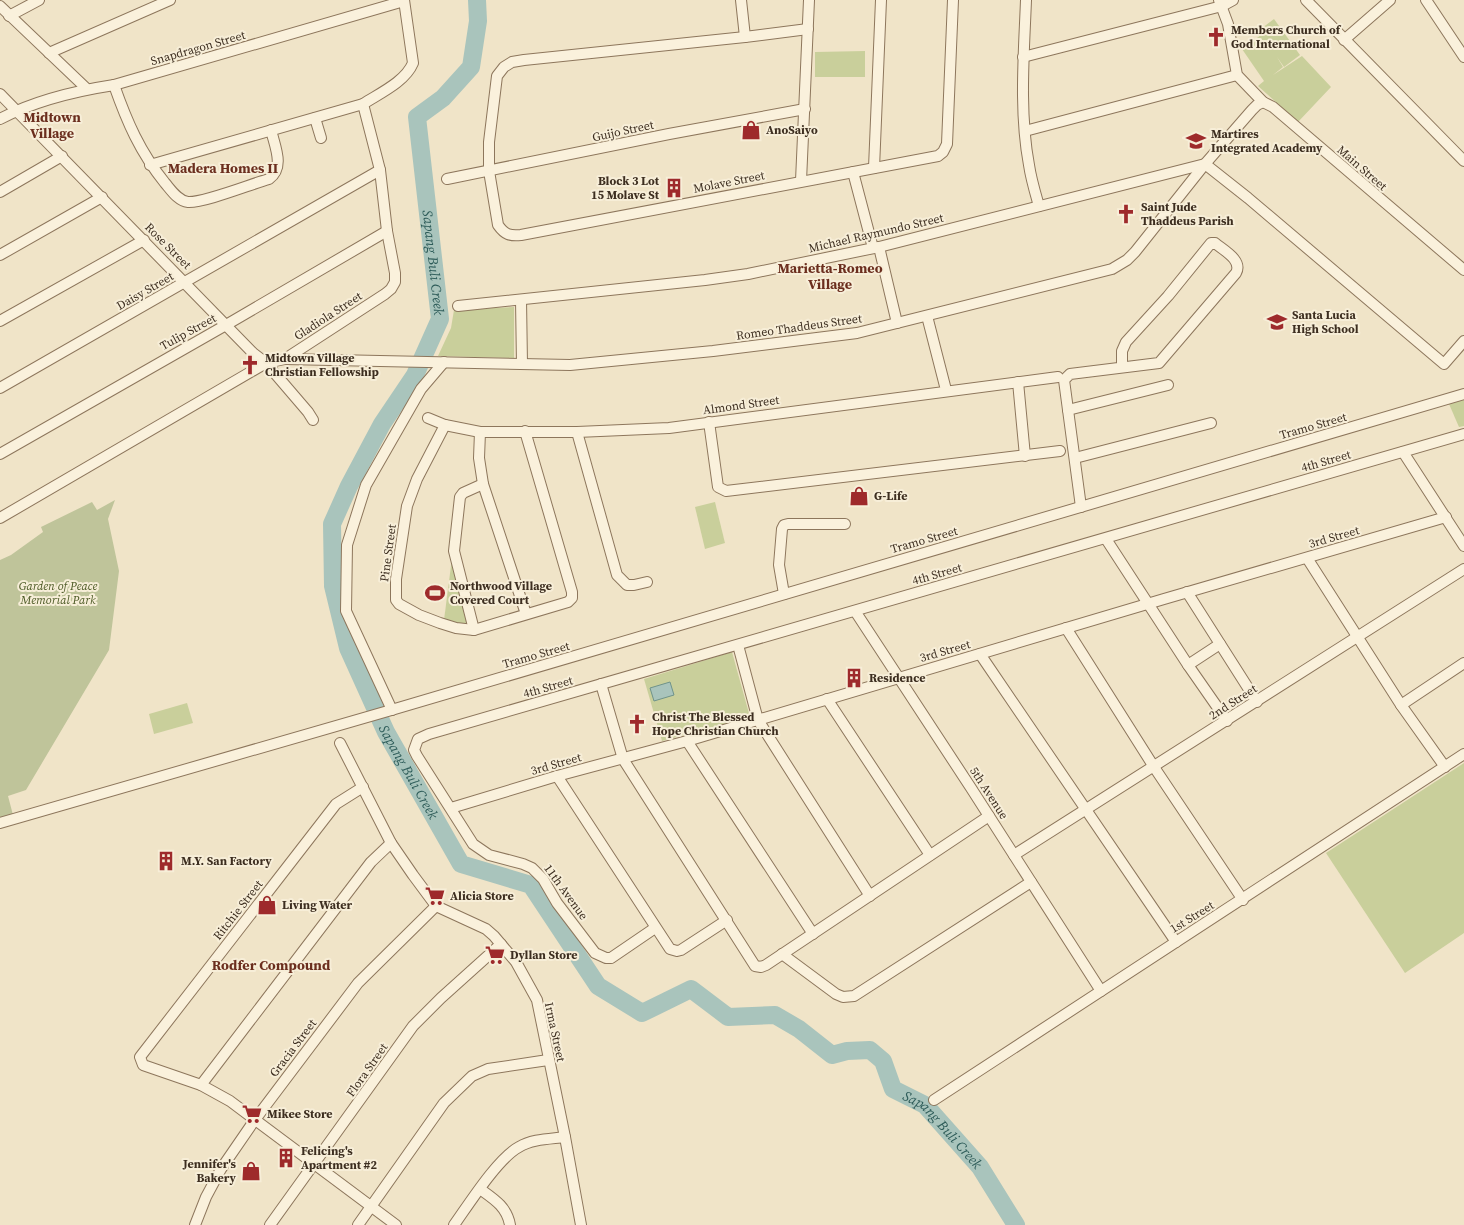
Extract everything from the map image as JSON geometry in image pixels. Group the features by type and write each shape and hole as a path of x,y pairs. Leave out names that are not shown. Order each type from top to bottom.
{"street":[{"path":"9,16 39,0"},
{"path":"49,53 170,0"},
{"path":"150,165 363,104 390,87 407,73 414,57 404,0"},
{"name":"Snapdragon Street","path":"0,119 17,110 87,89 114,85 404,0"},
{"path":"741,0 745,37"},
{"path":"801,181 810,0"},
{"path":"874,168 881,0"},
{"name":"Molave Street","path":"489,171 498,226 502,232 510,236 938,156 943,152 946,144 953,0"},
{"path":"1026,0 1023,57 1025,131 1029,165 1039,206"},
{"path":"1023,57 1233,0"},
{"path":"1306,0 1464,161"},
{"path":"1344,40 1390,0"},
{"path":"1426,0 1464,57"},
{"path":"1025,131 1237,75 1228,24 1221,3"},
{"path":"0,6 87,89"},
{"path":"489,171 489,142 497,76 504,67 512,62 808,29"},
{"name":"Main Street","path":"1237,75 1263,102 1273,107 1464,270"},
{"path":"114,85 134,137 150,165 183,201 198,201 269,179 274,175 279,163 271,130"},
{"name":"Rose Street","path":"0,94 226,325 266,363 313,420"},
{"name":"Romeo Thaddeus Street","path":"285,359 570,365 713,351 858,333 1112,269 1120,265 1135,252 1205,164 1257,104 1263,102"},
{"name":"Gladiola Street","path":"0,518 266,363 285,359 391,289 395,282 395,273 387,231 380,170 363,104"},
{"name":"Guijo Street","path":"447,180 669,134 804,109"},
{"path":"315,118 321,138"},
{"path":"0,192 62,156"},
{"path":"1205,164 1248,198 1444,364 1464,341"},
{"name":"Michael Raymundo Street","path":"458,306 748,274 876,248 1205,164"},
{"name":"Daisy Street","path":"0,388 380,170"},
{"path":"853,172 897,323"},
{"path":"0,255 102,197"},
{"name":"Tulip Street","path":"0,454 387,231"},
{"path":"0,321 144,240"},
{"path":"1081,507 1064,380 1070,374 1159,363 1236,273 1238,269 1237,262 1213,242 1126,342 1122,352 1122,367"},
{"path":"521,300 522,364"},
{"path":"927,316 946,390"},
{"path":"388,711 346,611 347,545 366,484 439,362"},
{"name":"Almond Street","path":"428,418 445,425 480,432 577,432 669,428 946,390 1058,377"},
{"path":"1018,382 1025,456"},
{"path":"1068,410 1168,385"},
{"name":"Tramo Street","path":"0,823 365,718 1464,394"},
{"path":"709,422 718,487 726,491 1060,451"},
{"path":"1075,458 1211,423"},
{"name":"Pine Street","path":"445,425 417,479 408,506 396,579 396,600 398,604 419,616 456,628 474,630 568,602 572,598 572,592 525,431"},
{"path":"480,432 479,458 483,484 526,614"},
{"path":"577,432 617,575 627,585 634,586 647,582"},
{"name":"4th Street","path":"418,739 429,734 1464,434"},
{"path":"1404,452 1464,546"},
{"path":"474,630 454,551 460,497 464,493 483,484"},
{"name":"3rd Street","path":"451,808 556,776 623,759 758,720 1186,592 1446,517"},
{"path":"784,594 779,566 782,529 784,525 845,524"},
{"path":"1106,539 1188,665 1227,720"},
{"path":"1306,558 1401,705 1445,767"},
{"name":"2nd Street","path":"1014,856 1464,569"},
{"path":"1186,592 1256,702"},
{"name":"5th Avenue","path":"854,611 899,677 1101,991"},
{"path":"1066,628 1154,767 1243,900"},
{"path":"1188,665 1220,644"},
{"path":"738,645 758,720 870,896"},
{"path":"980,654 1176,942"},
{"path":"1401,705 1464,663"},
{"path":"601,684 623,759 756,966 761,967 782,954 989,816"},
{"path":"827,699 930,855"},
{"name":"11th Avenue","path":"418,739 414,750 416,756 473,844 489,855 532,868 543,879 557,903 595,953 611,958 655,928"},
{"path":"687,740 813,934"},
{"name":"Irma Street","path":"340,743 391,843 436,906 486,929 516,962 536,1000 565,1137 581,1225"},
{"name":"1st Street","path":"934,1100 1464,754"},
{"path":"556,776 670,948 677,951 685,948 727,920"},
{"name":"Ritchie Street","path":"201,1085 143,1065 140,1057 336,804 363,787"},
{"path":"391,843 371,862 201,1085 230,1101 254,1121 396,1225"},
{"path":"782,954 836,994 843,997 854,996 1031,882"},
{"name":"Gracia Street","path":"195,1225 206,1197 221,1169 254,1121 358,983 436,906"},
{"name":"Flora Street","path":"270,1225 414,1026 441,998 501,944"},
{"path":"358,1225 444,1102 472,1076 488,1069 548,1060"},
{"path":"454,1225 498,1164 519,1147 530,1142 565,1137"},
{"path":"480,1189 499,1203 504,1209 510,1225"}],"green space":[{"path":"1274,19 1300,55 1284,67 1277,57 1283,67 1273,75 1302,56 1331,87 1298,122 1258,86 1264,81 1242,49 1261,35 1258,31"},
{"path":"865,51 865,77 815,77 815,52"},
{"path":"514,307 514,358 438,356 451,328 454,310"},
{"path":"1464,400 1464,426 1459,427 1449,404"},
{"name":"Garden of Peace Memorial Park","path":"115,500 108,519 119,571 109,650 26,790 8,796 13,815 0,818 0,560 11,555 43,532 41,527 92,502 97,510"},
{"path":"715,502 725,543 705,549 695,507"},
{"path":"452,558 469,627 444,620"},
{"path":"732,652 750,717 662,741 644,679"},
{"path":"187,703 193,723 154,734 149,714"},
{"path":"1464,763 1464,933 1405,973 1326,853"}],"water":[{"path":"670,682 674,695 654,701 650,688"}],"waterway":[{"name":"Sapang Buli Creek","path":"477,0 478,21 471,67 443,98 417,117 440,319 415,375 382,424 349,486 332,524 333,586 348,648 386,732 461,864 531,885 598,986 642,1013 691,989 728,1017 775,1015 799,1029 832,1055 847,1051 870,1050 883,1061 893,1089 925,1105 980,1167 1016,1225"}],"place":[{"name":"Members Church of God International","path":"1216,37"},
{"name":"AnoSaiyo","path":"751,130"},
{"name":"Martires Integrated Academy","path":"1196,141"},
{"name":"Block 3 Lot 15 Molave St","path":"674,188"},
{"name":"Saint Jude Thaddeus Parish","path":"1126,214"},
{"name":"Santa Lucia High School","path":"1277,322"},
{"name":"Midtown Village Christian Fellowship","path":"250,365"},
{"name":"G-Life","path":"859,496"},
{"name":"Northwood Village Covered Court","path":"435,593"},
{"name":"Residence","path":"854,678"},
{"name":"Christ The Blessed Hope Christian Church","path":"637,724"},
{"name":"M.Y. San Factory","path":"166,861"},
{"name":"Alicia Store","path":"435,896"},
{"name":"Living Water","path":"267,905"},
{"name":"Dyllan Store","path":"495,955"},
{"name":"Mikee Store","path":"252,1114"},
{"name":"Felicing's Apartment #2","path":"286,1158"},
{"name":"Jennifer's Bakery","path":"251,1171"}],"district":[{"name":"Midtown Village","path":"52,126"},
{"name":"Madera Homes II","path":"223,168"},
{"name":"Marietta-Romeo Village","path":"830,276"},
{"name":"Rodfer Compound","path":"271,965"}]}
